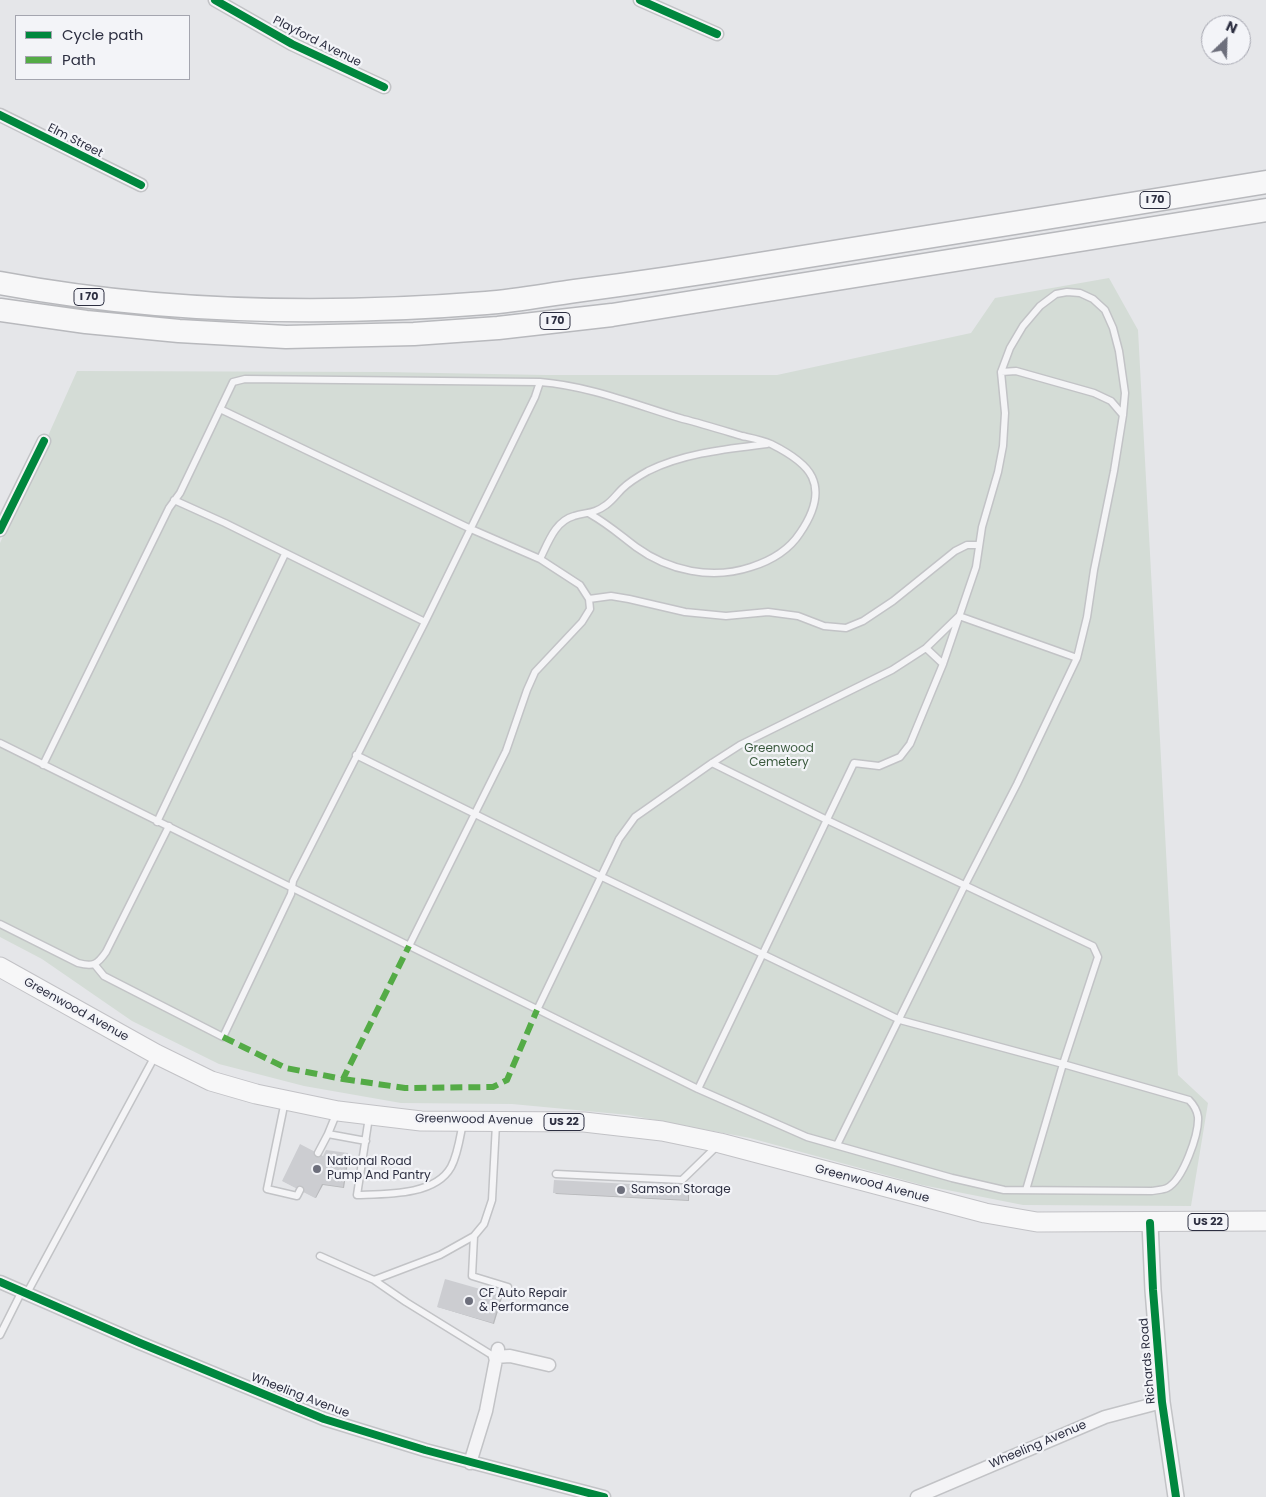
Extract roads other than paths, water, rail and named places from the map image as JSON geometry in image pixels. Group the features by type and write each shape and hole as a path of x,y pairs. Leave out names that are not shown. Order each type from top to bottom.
{"highway":[{"name":"I 70","path":"0,283 97,298 178,306 276,310 379,309 489,303 775,262 1266,182"},
{"name":"I 70","path":"0,310 86,322 180,331 286,337 414,334 488,329 612,315 1266,210"}],"main road":[{"name":"Greenwood Avenue","path":"0,967 156,1054 211,1081 285,1100 338,1111 421,1121 584,1122 662,1131 720,1143 985,1214 1037,1222 1150,1223"},
{"name":"US 22","path":"1150,1223 1266,1221"}],"street":[{"name":"Playford Avenue","path":"215,0 292,44 384,87"},
{"path":"640,0 717,34"},
{"name":"Elm Street","path":"0,115 141,185"},
{"path":"0,530 44,441"},
{"name":"Richards Road","path":"1150,1223 1162,1402 1176,1497"},
{"name":"Wheeling Avenue","path":"0,1282 324,1419 470,1462 604,1497"},
{"path":"470,1462 486,1410 496,1353 549,1365"},
{"name":"Wheeling Avenue","path":"917,1497 1105,1417 1162,1402"}],"lane":[{"path":"698,1089 854,763 879,766 900,757 910,744 944,664 976,567 982,527 998,472 1003,446 1004,413 1001,372 1010,348 1023,326 1040,306 1056,294 1080,293 1093,299 1105,310 1120,351 1125,393 1114,471 1094,570 1087,617 1077,658 1030,758 837,1145"},
{"path":"1001,372 1016,372 1094,393 1111,401 1123,415"},
{"path":"42,765 169,508 180,493 234,382 245,379 540,382 558,384 598,392 769,444 788,453 803,465 812,476 815,492 814,505 807,523 796,540 782,552 764,563 726,572 702,573 682,569 638,549 607,523 590,514"},
{"path":"95,965 104,976 223,1037 291,894 293,881 472,529 535,397 540,382"},
{"path":"220,409 472,529 540,559 580,585 589,599 590,609 582,622 535,672 506,751 408,946"},
{"path":"540,559 552,534 563,521 574,516 590,514 607,505 623,488 647,471 705,452 769,444"},
{"path":"174,500 225,523 425,622"},
{"path":"589,599 611,596 685,612 726,616 768,612 798,616 824,626 846,628 863,620 893,600 954,551 967,545 978,545"},
{"path":"157,822 286,554"},
{"path":"959,616 1077,658"},
{"path":"537,1010 619,838 635,817 740,745 892,670 926,648 959,616"},
{"path":"926,648 944,664"},
{"path":"0,743 698,1089 807,1137 952,1178 1004,1190 1152,1191 1167,1188 1175,1182 1182,1171 1196,1136 1198,1116 1195,1107 1189,1100 900,1020 600,876 356,755"},
{"path":"712,763 827,820 1093,946 1098,957 1063,1064 1026,1190"},
{"path":"0,924 78,964 95,965 106,952 169,826"},
{"path":"0,1335 156,1054"},
{"path":"285,1100 267,1189 296,1196 300,1190"},
{"path":"318,1153 338,1111"},
{"path":"370,1115 357,1195 398,1194 424,1187 442,1178 450,1168 457,1151 463,1121"},
{"path":"374,1280 440,1255 474,1236 484,1224 492,1200 496,1121"},
{"path":"328,1134 366,1141"},
{"path":"556,1174 682,1180 720,1143"},
{"path":"474,1236 472,1276 508,1287"},
{"path":"320,1256 374,1280 412,1306 496,1353"}],"place":[{"name":"National Road Pump And Pantry","path":"317,1169"},
{"name":"Samson Storage","path":"621,1190"},
{"name":"CF Auto Repair & Performance","path":"469,1301"}],"park label":[{"name":"Greenwood Cemetery","path":"779,756"}]}
